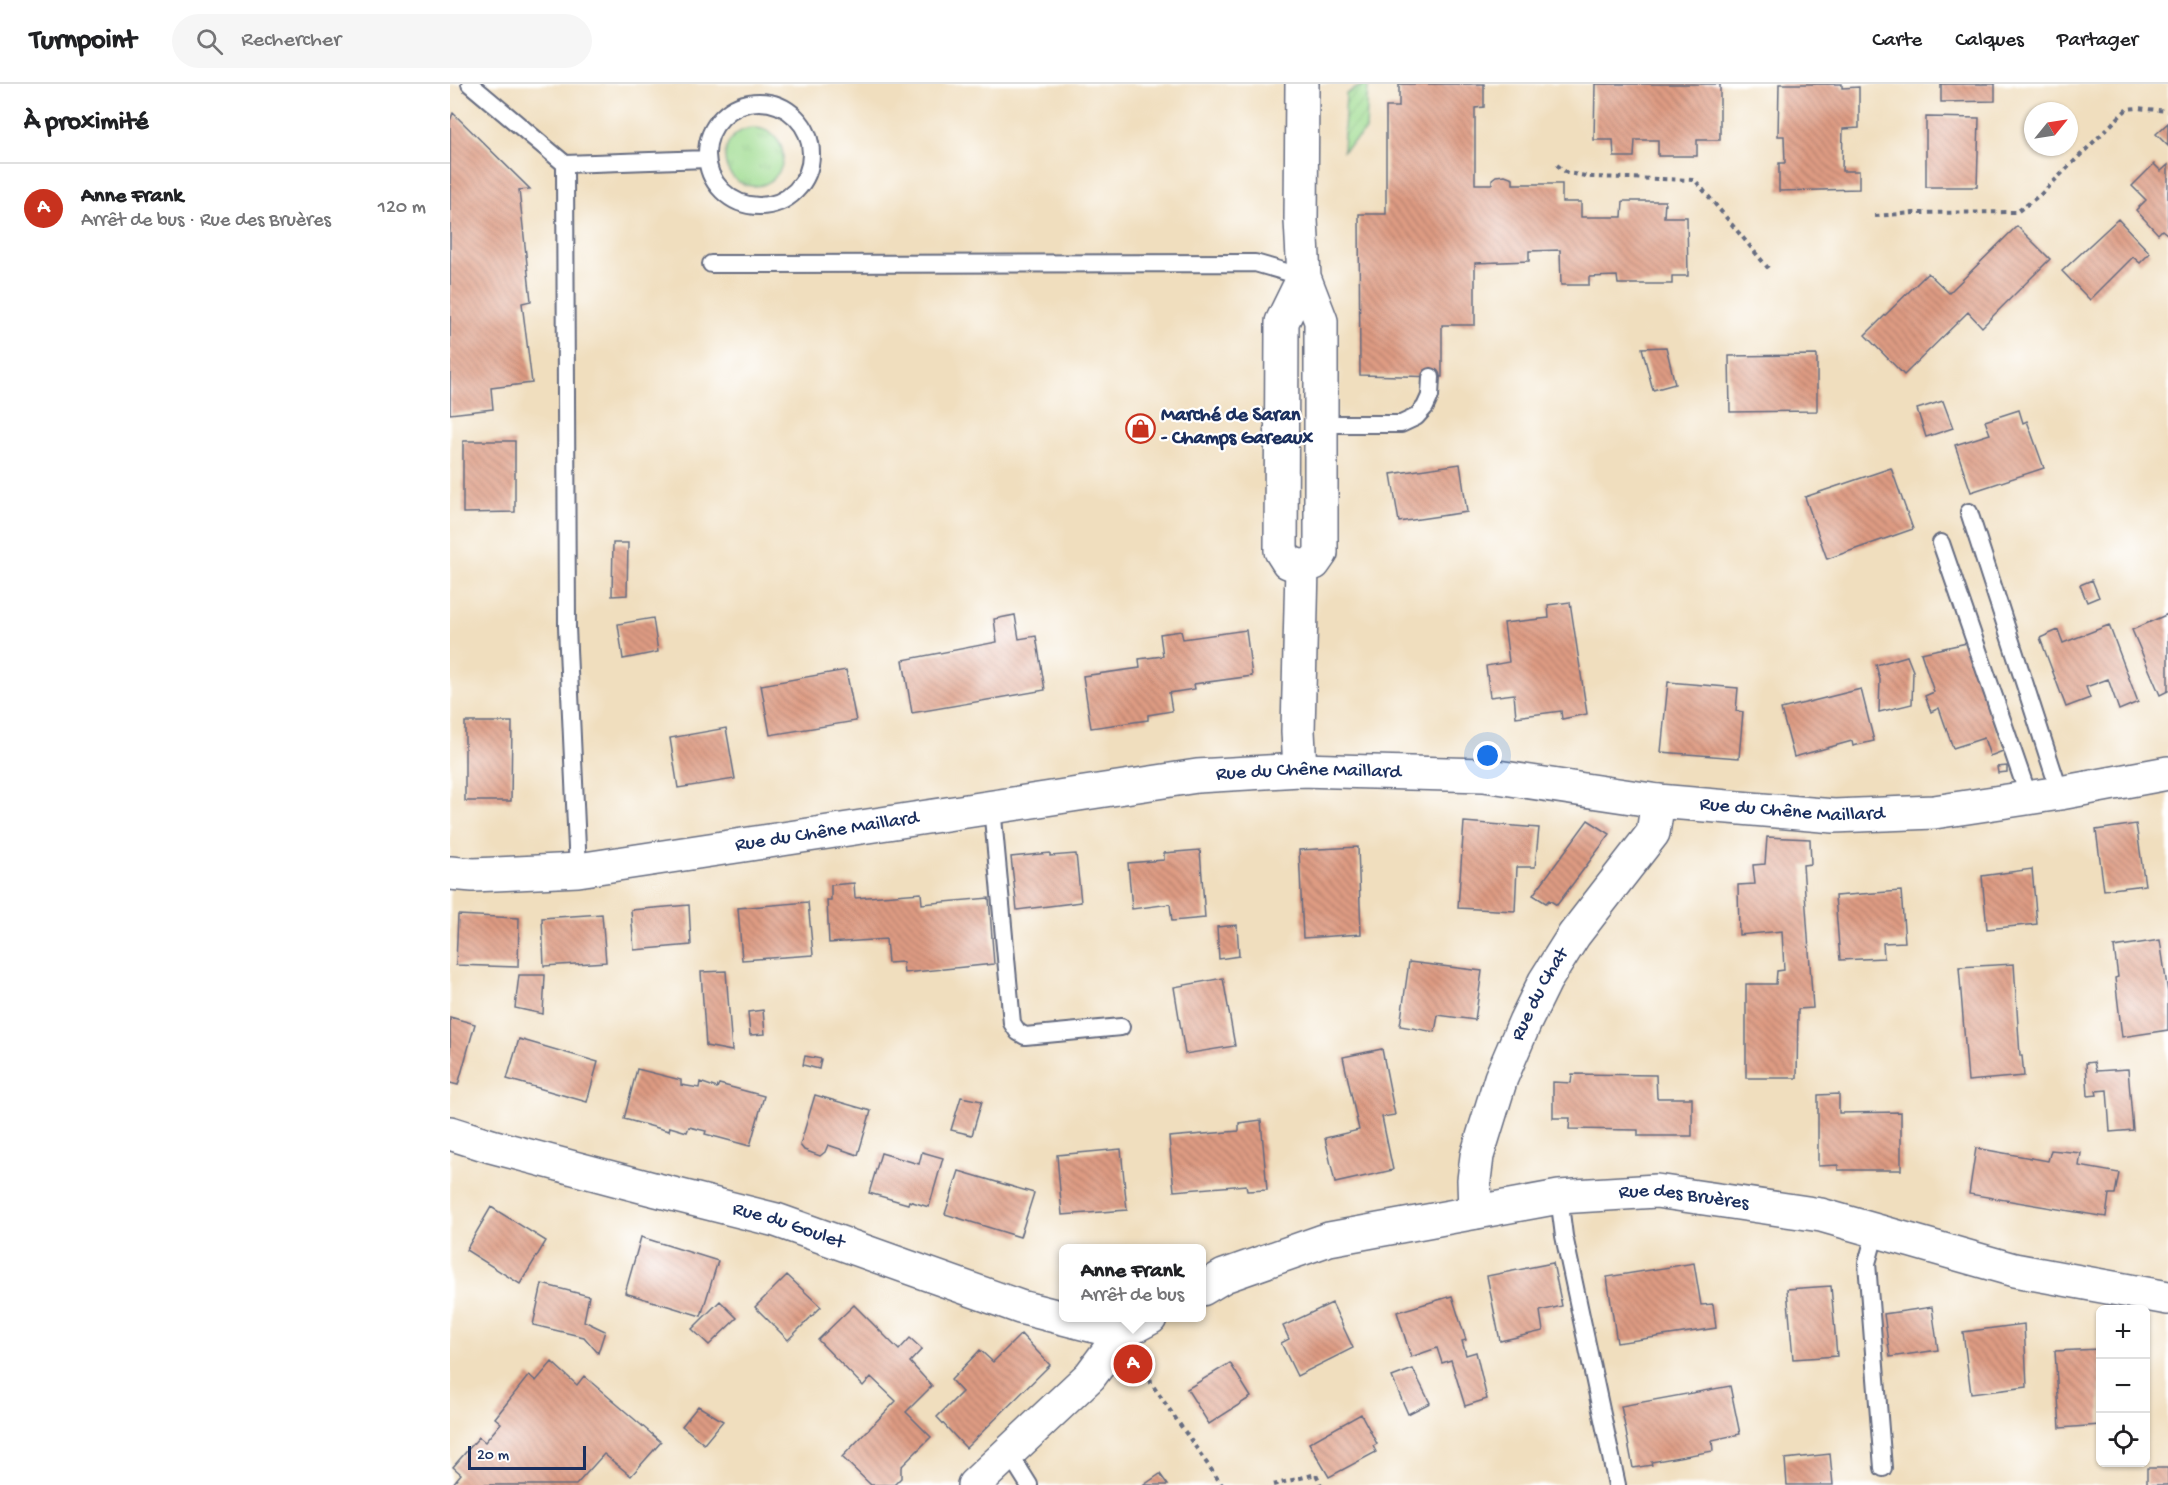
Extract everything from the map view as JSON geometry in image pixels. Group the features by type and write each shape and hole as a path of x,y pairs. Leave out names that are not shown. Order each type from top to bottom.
{"street":[{"path":"1302,84 1301,220 1304,277 1321,321 1321,553 1314,563 1302,567 1288,562 1281,551 1282,322 1304,277"},
{"path":"1300,770 1298,731 1302,567"},
{"name":"Rue du Chêne Maillard","path":"450,873 473,875 578,870 1197,776 1300,770 1484,775 1658,801 1834,816 1934,812 2168,773"},
{"name":"Rue du Chat","path":"1475,1212 1474,1180 1477,1156 1501,1078 1525,1022 1545,981 1574,935 1653,833 1658,801"},
{"name":"Rue du Goulet","path":"450,1133 491,1146 776,1220 1020,1307 1059,1317"},
{"name":"Rue des Bruères","path":"1206,1286 1224,1276 1329,1239 1559,1197 1656,1191 1821,1215 2014,1270 2168,1298"},
{"name":"Rue du Goulet","path":"1079,1322 1122,1333"},
{"path":"974,1485 1090,1376 1122,1333 1141,1322"}],"lane":[{"path":"470,84 565,164 707,159"},
{"path":"754,102 771,103 787,110 800,122 808,138 810,155 808,171 799,186 788,197 772,204 756,206 739,202 725,193 714,180 707,159 707,147 712,130 723,116 737,106 754,102"},
{"path":"565,164 567,627 578,870"},
{"path":"711,264 1255,263 1304,277"},
{"path":"1321,424 1401,424 1416,417 1425,407 1430,396 1431,377"},
{"path":"1968,512 2044,795"},
{"path":"1941,543 2044,795"},
{"path":"992,807 1012,1023 1018,1032 1026,1036 1121,1027"},
{"path":"1559,1197 1564,1236 1617,1485"},
{"path":"1876,1231 1867,1263 1883,1468"},
{"path":"1009,1453 1029,1485"}],"path":[{"path":"1875,216 1914,213 2017,212 2040,195 2127,110 2137,108 2168,111"},
{"path":"1557,165 1567,172 1592,177 1695,180 1768,268"},
{"path":"1148,1360 1151,1383 1222,1485"},
{"path":"1273,1485 1316,1474 1321,1485"}],"green space":[{"path":"1368,84 1366,131 1343,151 1346,94"},
{"path":"748,128 760,128 775,136 783,151 783,163 775,178 760,186 748,186 733,178 725,163 725,151 733,136"}],"building":[{"path":"1399,84 1484,84 1484,107 1475,108 1475,184 1492,184 1492,179 1496,176 1505,175 1513,178 1513,184 1562,184 1562,202 1581,202 1581,217 1622,217 1623,201 1665,201 1664,217 1687,217 1688,276 1672,276 1672,284 1618,284 1617,276 1589,277 1589,285 1561,285 1560,250 1529,251 1529,261 1475,263 1475,325 1442,325 1442,377 1360,375 1359,214 1386,214 1386,107 1399,107"},
{"path":"1595,84 1720,84 1720,140 1697,140 1697,156 1658,156 1658,140 1635,140 1634,157 1614,157 1613,140 1594,140"},
{"path":"1779,84 1842,84 1842,88 1859,87 1859,128 1843,129 1842,171 1859,171 1859,189 1779,191 1779,163 1785,163 1784,136 1778,136"},
{"path":"1941,84 1995,84 1995,101 1941,102"},
{"path":"453,113 530,189 519,190 531,301 522,303 532,383 491,388 493,409 450,414 450,121"},
{"path":"1926,117 1979,118 1977,187 1926,187"},
{"path":"2168,123 2168,146 2156,134"},
{"path":"2154,164 2161,171 2168,165 2168,235 2162,230 2158,234 2136,210 2146,200 2132,186"},
{"path":"2118,219 2150,253 2140,263 2133,257 2090,300 2062,271"},
{"path":"2017,226 2050,259 1982,327 1968,312 1904,375 1865,335 1928,273 1949,293"},
{"path":"1666,347 1675,384 1653,390 1642,348"},
{"path":"1817,355 1817,411 1730,412 1729,356"},
{"path":"1943,401 1953,428 1926,437 1917,409"},
{"path":"2019,410 2023,423 2027,421 2044,468 1971,492 1955,445 1990,434 1985,421"},
{"path":"463,441 515,441 515,512 463,513"},
{"path":"1460,464 1467,512 1399,522 1391,474"},
{"path":"1891,468 1913,529 1827,559 1805,497"},
{"path":"613,543 628,543 627,595 612,596"},
{"path":"2092,580 2099,597 2087,602 2080,585"},
{"path":"1570,602 1587,714 1562,719 1561,711 1516,717 1514,694 1490,697 1486,666 1509,662 1504,623 1549,618 1548,605"},
{"path":"2168,614 2168,691 2160,695 2132,630"},
{"path":"1015,615 1019,639 1036,636 1045,690 912,713 903,660 997,642 994,619"},
{"path":"653,618 658,652 623,659 618,624"},
{"path":"2109,625 2138,702 2119,710 2108,679 2086,687 2090,698 2066,707 2040,638 2058,630 2063,643"},
{"path":"1246,630 1252,676 1194,684 1195,689 1169,693 1172,711 1148,715 1148,720 1091,728 1083,676 1140,668 1139,659 1163,656 1160,634 1181,631 1183,639"},
{"path":"1967,643 2003,751 1990,756 1984,738 1953,748 1939,708 1931,712 1925,696 1934,692 1921,653"},
{"path":"1907,656 1913,671 1912,704 1879,712 1880,680 1876,665"},
{"path":"846,670 856,721 770,735 761,685"},
{"path":"1668,682 1738,688 1736,711 1743,712 1739,758 1661,752"},
{"path":"1861,689 1874,741 1853,746 1852,741 1794,757 1781,709"},
{"path":"465,722 512,722 511,801 465,801"},
{"path":"726,728 735,779 678,788 670,738"},
{"path":"2007,766 2007,772 1998,773 1997,767"},
{"path":"1588,820 1610,834 1557,905 1549,900 1546,903 1533,895"},
{"path":"1464,822 1539,828 1535,867 1517,867 1515,911 1458,908"},
{"path":"2136,824 2145,885 2104,890 2096,830"},
{"path":"1767,837 1810,839 1811,864 1803,865 1813,1008 1798,1009 1797,1078 1746,1078 1746,984 1776,984 1777,971 1784,970 1782,931 1739,935 1738,885 1755,884 1753,865 1765,864"},
{"path":"1358,847 1361,934 1303,938 1299,850"},
{"path":"1200,850 1205,918 1172,921 1170,904 1132,909 1128,863 1164,860 1164,853"},
{"path":"1050,853 1050,856 1076,854 1081,902 1017,910 1011,857"},
{"path":"2032,869 2037,924 1987,929 1982,876"},
{"path":"854,883 855,898 921,893 922,904 989,898 994,964 904,973 903,962 888,963 886,939 829,943 827,900 831,900 831,885"},
{"path":"1901,891 1905,942 1883,943 1884,958 1840,960 1835,896"},
{"path":"808,902 813,955 742,960 738,908"},
{"path":"689,905 691,945 634,950 631,910"},
{"path":"602,914 606,962 544,966 542,918"},
{"path":"458,915 519,918 518,967 456,965"},
{"path":"1237,925 1239,956 1219,959 1217,927"},
{"path":"2160,940 2168,993 2168,1030 2122,1037 2114,947"},
{"path":"1409,962 1482,971 1475,1020 1438,1015 1435,1032 1400,1026"},
{"path":"2014,964 2020,1056 2022,1056 2024,1076 1968,1081 1959,967"},
{"path":"726,971 732,1051 706,1046 701,972"},
{"path":"519,975 545,975 543,1014 515,1008"},
{"path":"1223,978 1235,1046 1185,1054 1174,987"},
{"path":"763,1010 765,1034 750,1035 748,1012"},
{"path":"450,1017 475,1024 458,1085 450,1083"},
{"path":"519,1039 598,1062 587,1102 507,1079"},
{"path":"1382,1049 1395,1115 1382,1117 1393,1170 1335,1183 1325,1138 1359,1130 1343,1057"},
{"path":"805,1056 821,1059 819,1069 803,1065"},
{"path":"2094,1062 2096,1071 2128,1069 2133,1130 2110,1132 2107,1090 2096,1091 2097,1095 2088,1096 2086,1063"},
{"path":"637,1069 681,1080 681,1085 699,1088 700,1082 717,1088 719,1084 764,1096 750,1146 705,1134 706,1131 689,1127 687,1132 670,1127 669,1131 624,1119"},
{"path":"1572,1074 1656,1075 1657,1098 1692,1098 1692,1136 1638,1136 1638,1130 1569,1129 1570,1118 1553,1118 1553,1082 1571,1083"},
{"path":"1839,1094 1839,1113 1901,1112 1901,1170 1838,1170 1838,1165 1818,1166 1818,1095"},
{"path":"815,1095 871,1111 858,1155 828,1145 820,1156 804,1150 800,1145"},
{"path":"961,1097 982,1101 972,1135 951,1130"},
{"path":"1261,1120 1267,1190 1247,1191 1246,1185 1174,1191 1169,1137 1239,1131 1239,1123"},
{"path":"1976,1148 2048,1161 2051,1150 2081,1153 2079,1166 2119,1173 2115,1194 2109,1194 2106,1217 1969,1194"},
{"path":"1121,1149 1127,1210 1062,1215 1057,1155"},
{"path":"922,1152 943,1158 929,1207 909,1201 908,1204 869,1193 881,1153 919,1164"},
{"path":"959,1171 1034,1193 1020,1237 945,1214"},
{"path":"491,1207 546,1241 520,1284 466,1250"},
{"path":"641,1237 718,1261 701,1316 625,1293"},
{"path":"1553,1263 1562,1306 1540,1311 1543,1331 1500,1341 1487,1276"},
{"path":"1694,1263 1701,1305 1713,1304 1716,1328 1617,1343 1607,1277"},
{"path":"787,1275 821,1307 788,1340 755,1307"},
{"path":"542,1284 589,1296 584,1321 605,1331 598,1353 584,1337 533,1325"},
{"path":"1831,1286 1837,1356 1793,1359 1787,1289"},
{"path":"1452,1296 1466,1340 1462,1341 1466,1355 1476,1352 1487,1399 1465,1406 1451,1360 1442,1363 1437,1348 1411,1357 1397,1312"},
{"path":"720,1301 737,1318 709,1345 692,1329"},
{"path":"1332,1303 1353,1348 1297,1376 1281,1343 1289,1339 1283,1326"},
{"path":"854,1305 899,1350 910,1338 922,1349 910,1362 932,1386 906,1412 931,1437 901,1467 901,1478 894,1485 871,1485 842,1457 896,1401 871,1377 863,1386 818,1340"},
{"path":"1932,1307 1938,1350 1890,1357 1884,1314"},
{"path":"2024,1324 2027,1387 1971,1394 1963,1332"},
{"path":"1021,1334 1050,1365 966,1448 937,1417 962,1392 951,1380 980,1350 993,1362"},
{"path":"2096,1349 2096,1425 2060,1428 2055,1351"},
{"path":"552,1362 577,1385 584,1376 661,1442 631,1476 604,1454 576,1485 452,1485 461,1474 453,1467 479,1437 485,1442 501,1423 495,1418 529,1375 536,1381"},
{"path":"1230,1363 1251,1397 1209,1424 1187,1389"},
{"path":"1413,1369 1430,1403 1408,1414 1392,1377"},
{"path":"1730,1386 1740,1434 1712,1440 1713,1451 1651,1462 1652,1465 1633,1468 1621,1406"},
{"path":"698,1406 723,1421 704,1444 682,1426"},
{"path":"1361,1414 1377,1444 1373,1446 1376,1452 1329,1477 1309,1443"},
{"path":"1830,1454 1833,1485 1787,1485 1785,1459"},
{"path":"2147,1468 2168,1468 2168,1485 2147,1485"},
{"path":"1160,1474 1168,1485 1144,1485"}],"place":[{"name":"Marché de Saran - Champs Gareaux","path":"1140,428"},
{"name":"Anne Frank","path":"1133,1364"}]}
